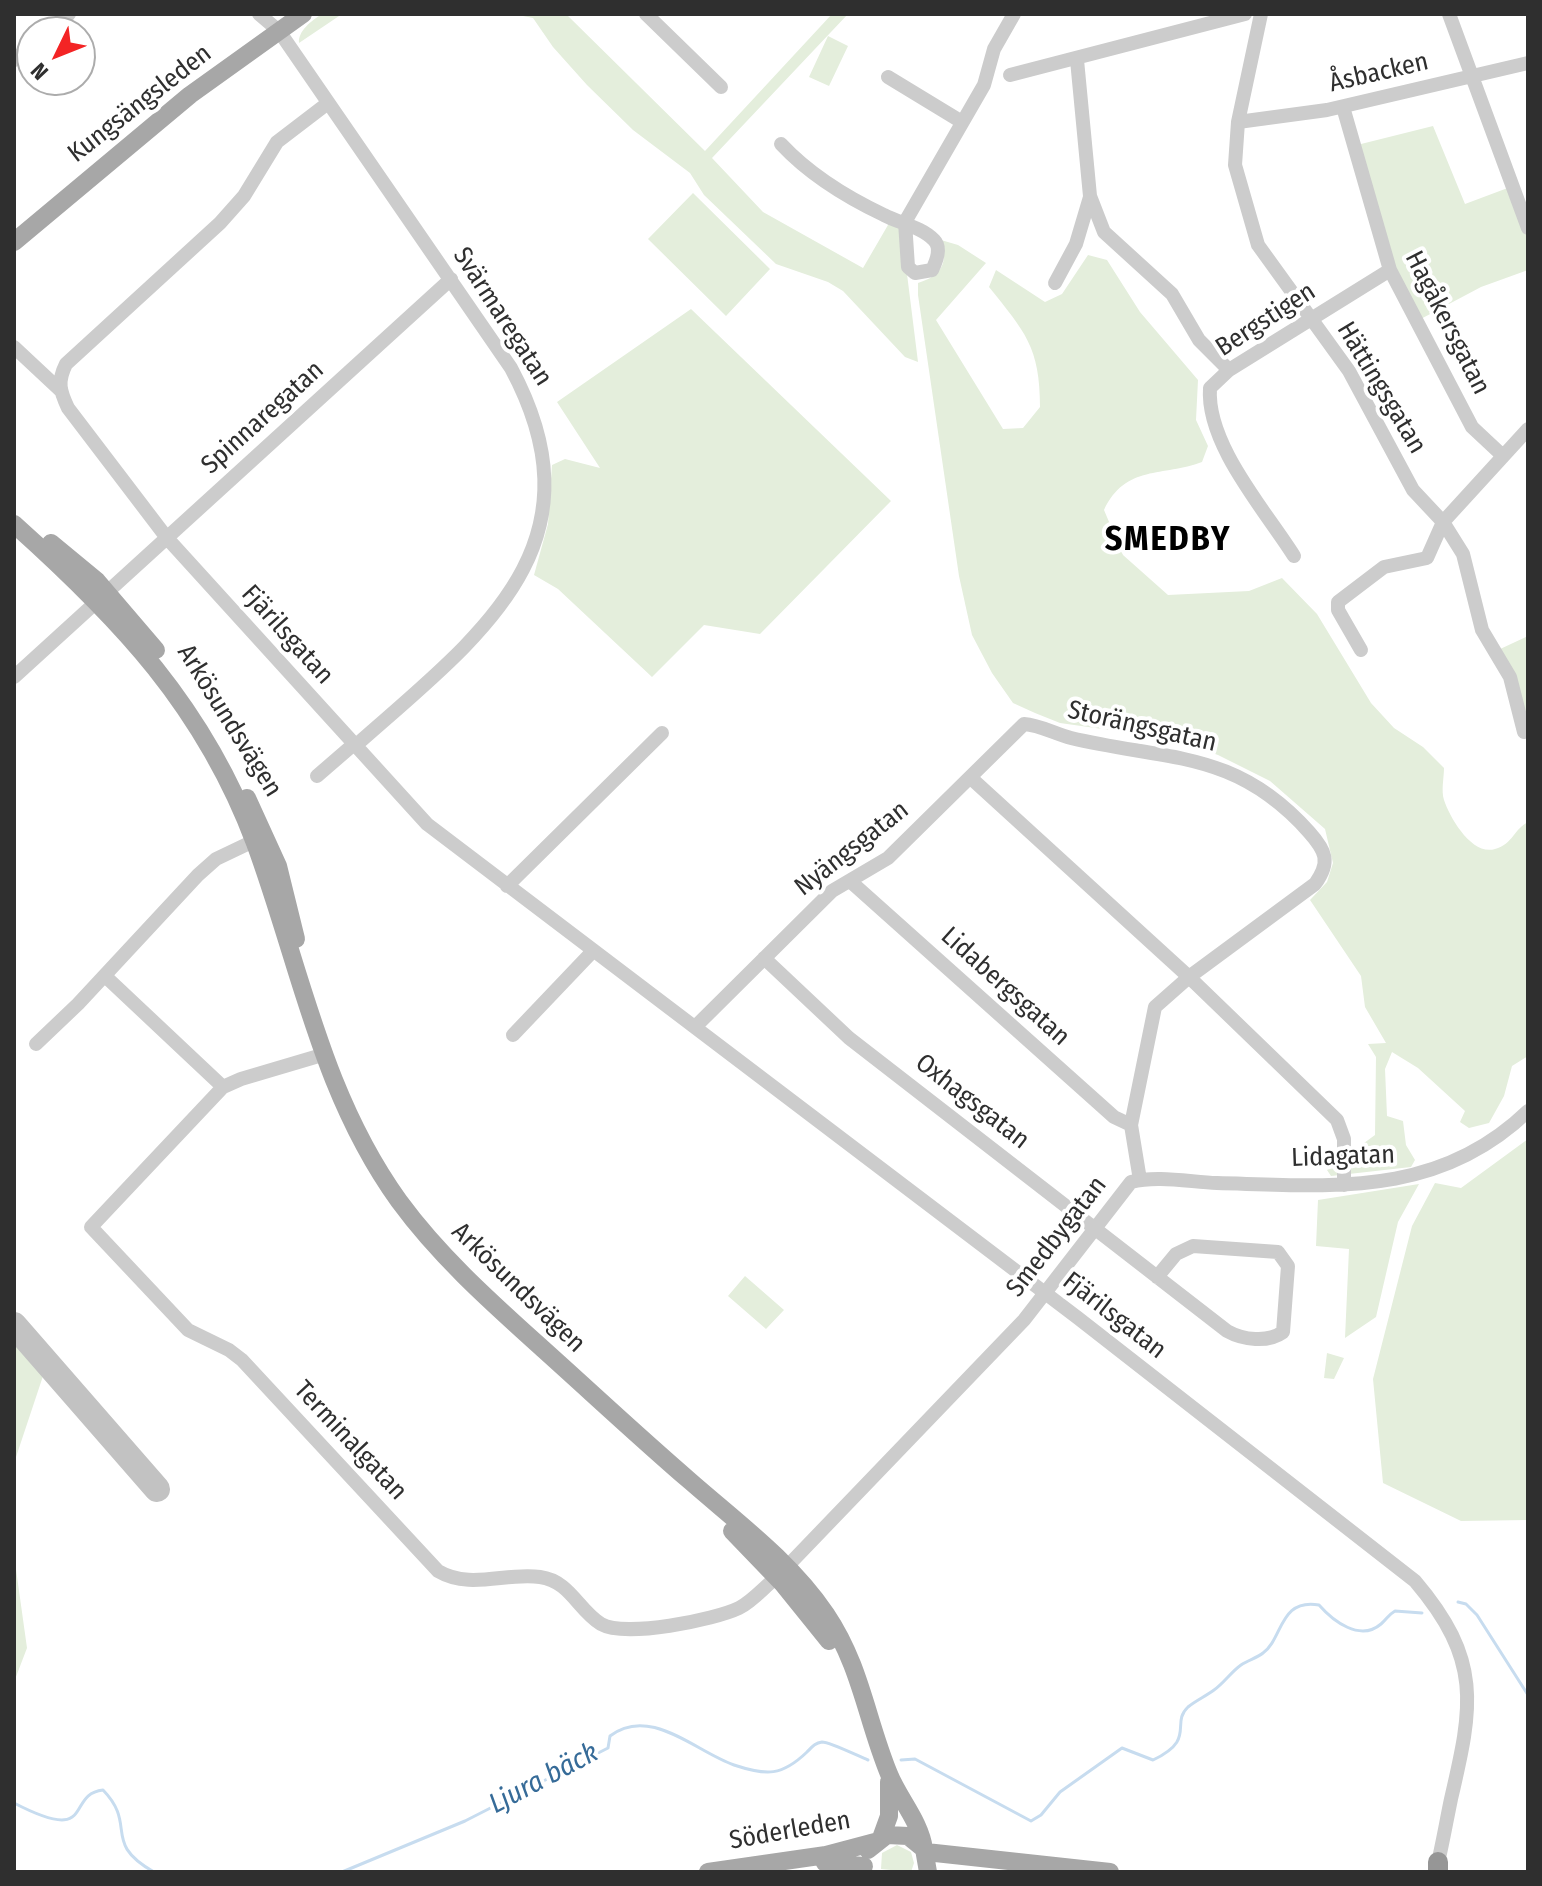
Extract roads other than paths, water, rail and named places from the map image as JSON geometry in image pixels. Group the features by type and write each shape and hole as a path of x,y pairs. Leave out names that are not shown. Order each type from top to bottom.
{"main road":[{"name":"Kungsängsleden","path":"14,242 123,148 303,14"},
{"name":"Arkösundsvägen","path":"14,515 146,637 183,691 260,837 289,904 308,1009 322,1055 364,1146 417,1225 458,1270 782,1572 825,1634 871,1718 889,1775 923,1845"},
{"name":"Arkösundsvägen","path":"14,524 102,597"},
{"name":"Arkösundsvägen","path":"864,1869 889,1816 889,1775"},
{"path":"878,1840 894,1834 908,1836 923,1845 1110,1872"},
{"name":"Söderleden","path":"708,1872 826,1855 878,1840"},
{"path":"923,1845 928,1872"},
{"name":"Söderleden","path":"751,1872 830,1863 864,1869"},
{"name":"Söderleden","path":"715,1871 788,1872"},
{"path":"961,1872 1029,1872"}],"street":[{"name":"Svärmaregatan","path":"259,14 279,31 511,368 530,403 543,460 545,487 539,528 523,574 505,604 355,745 317,776"},
{"path":"646,14 721,87"},
{"path":"781,144 810,173 886,217 905,222 984,85 994,49 1014,14"},
{"path":"1010,75 1245,14"},
{"name":"Hättingsgatan","path":"1261,14 1238,122 1235,165 1258,245 1349,371 1413,490 1443,522 1463,554 1482,630 1510,677 1524,732"},
{"path":"1449,14 1472,77 1520,184 1528,228"},
{"path":"1077,60 1090,196 1104,232 1172,294 1199,340 1229,370"},
{"name":"Åsbacken","path":"1238,122 1343,107 1528,63"},
{"path":"888,77 962,122"},
{"path":"60,390 59,377 66,364 220,223 244,196 277,142 328,103"},
{"name":"Hagåkersgatan","path":"1343,107 1390,270 1472,427 1503,456"},
{"path":"1055,283 1076,244 1090,196"},
{"name":"Bergstigen","path":"1294,556 1235,467 1215,424 1210,388 1229,370 1390,270"},
{"name":"Spinnaregatan","path":"102,597 451,279"},
{"name":"Fjärilsgatan","path":"14,347 60,390 68,408 167,538 427,824 1045,1293 1415,1581 1431,1600 1458,1647 1469,1693 1469,1720 1435,1870"},
{"path":"1361,650 1338,610 1338,602 1384,567 1427,558 1443,522 1528,429"},
{"path":"14,677 102,597"},
{"name":"Storängsgatan","path":"972,779 973,774 1017,730 1024,724 1034,725 1071,738 1187,757 1238,775 1293,814 1323,848 1324,872 1315,884 1189,977"},
{"path":"507,886 662,733"},
{"path":"972,779 1189,977 1337,1120 1344,1139 1344,1185"},
{"name":"Nyängsgatan","path":"696,1026 832,891 888,858 972,779"},
{"path":"36,1044 105,976 198,875 216,859 260,837"},
{"name":"Lidabergsgatan","path":"850,881 1114,1117 1131,1125"},
{"path":"513,1035 593,951"},
{"name":"Oxhagsgatan","path":"764,958 849,1038 1095,1227 1157,1277 1236,1337 1274,1338 1283,1332 1288,1266 1278,1252 1193,1246 1176,1254 1157,1277"},
{"path":"105,976 223,1087"},
{"name":"Smedbygatan","path":"782,1572 1024,1320 1124,1188 1140,1180 1131,1125 1155,1007 1189,977"},
{"name":"Terminalgatan","path":"322,1055 223,1087 91,1227 188,1330 229,1350 242,1360 428,1563 454,1578 550,1579 565,1588 600,1624 627,1632 738,1608 782,1572"},
{"name":"Lidagatan","path":"1140,1180 1344,1185 1408,1179 1507,1131 1528,1111"}],"waterway":[{"name":"Ljura bäck","path":"1458,1602 1466,1604 1477,1615 1528,1695"},
{"name":"Ljura bäck","path":"901,1760 915,1759 1031,1821 1041,1815 1060,1792 1122,1748 1153,1760 1166,1752 1179,1738 1183,1713 1188,1707 1218,1687 1241,1665 1270,1647 1289,1613 1296,1608 1306,1604 1319,1605 1339,1623 1364,1631 1381,1624 1395,1611 1422,1613"},
{"name":"Ljura bäck","path":"342,1872 465,1821 608,1748 610,1736 625,1728 657,1728 719,1759 756,1771 782,1770 822,1742 868,1760"},
{"name":"Ljura bäck","path":"14,1803 40,1815 58,1820 69,1819 92,1793 103,1790 118,1814 129,1852 154,1872"}],"district":[{"name":"SMEDBY","path":"1168,541"}]}
